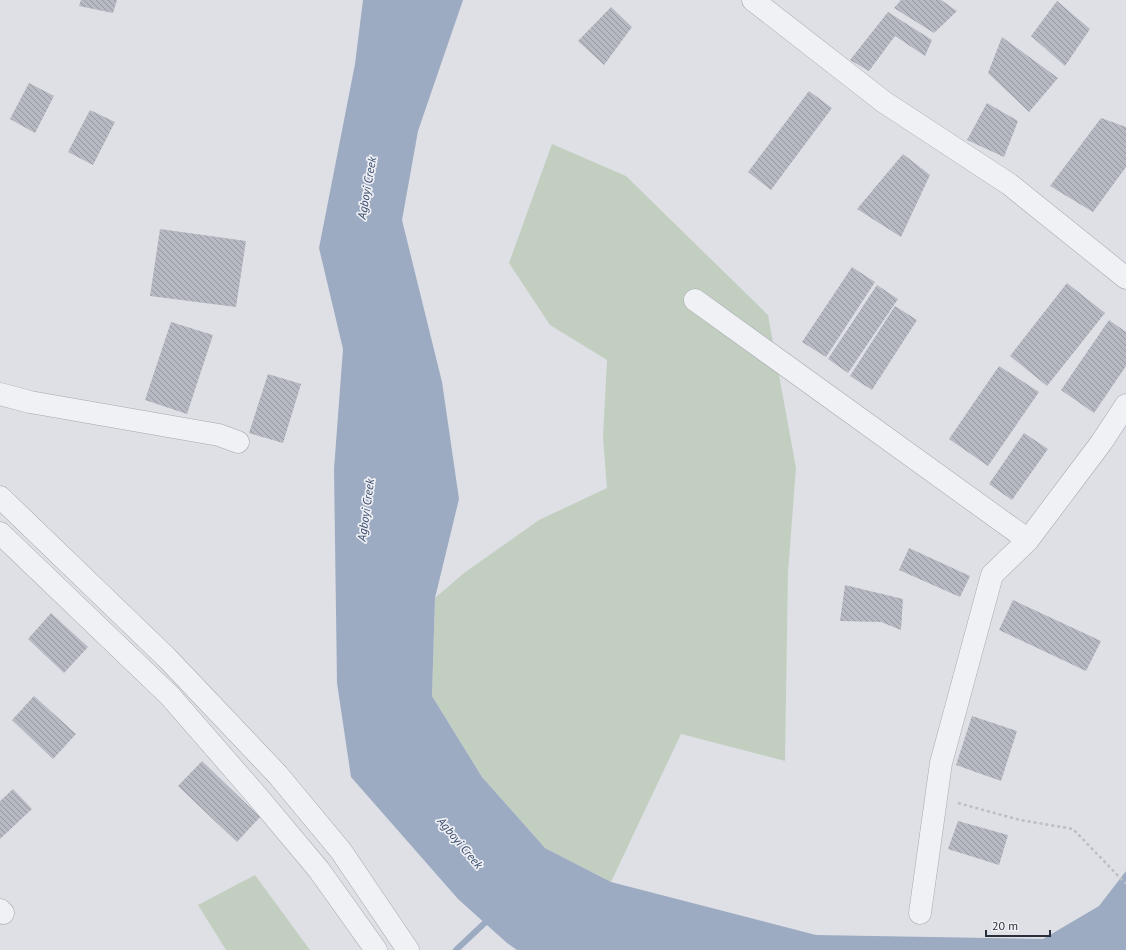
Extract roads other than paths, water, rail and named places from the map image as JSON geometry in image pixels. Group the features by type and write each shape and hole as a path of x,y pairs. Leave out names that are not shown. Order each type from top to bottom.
{"street":[{"path":"753,0 884,102 1009,184 1126,278"},
{"path":"695,300 1028,540"},
{"path":"0,394 30,402 219,435 238,442"},
{"path":"920,913 941,763 992,575 1028,540 1101,443 1126,405"},
{"path":"0,497 167,658 278,775 341,851 408,950"},
{"path":"0,533 170,696 319,870 376,950"}],"water":[{"name":"Agboyi Creek","path":"363,0 463,0 418,131 402,220 442,382 459,499 435,598 432,696 482,777 545,848 611,882 816,935 1043,939 1099,906 1126,871 1126,950 517,950 507,943 458,899 351,777 337,683 334,469 343,349 319,248 355,64"}],"waterway":[{"path":"456,950 490,918"}]}
